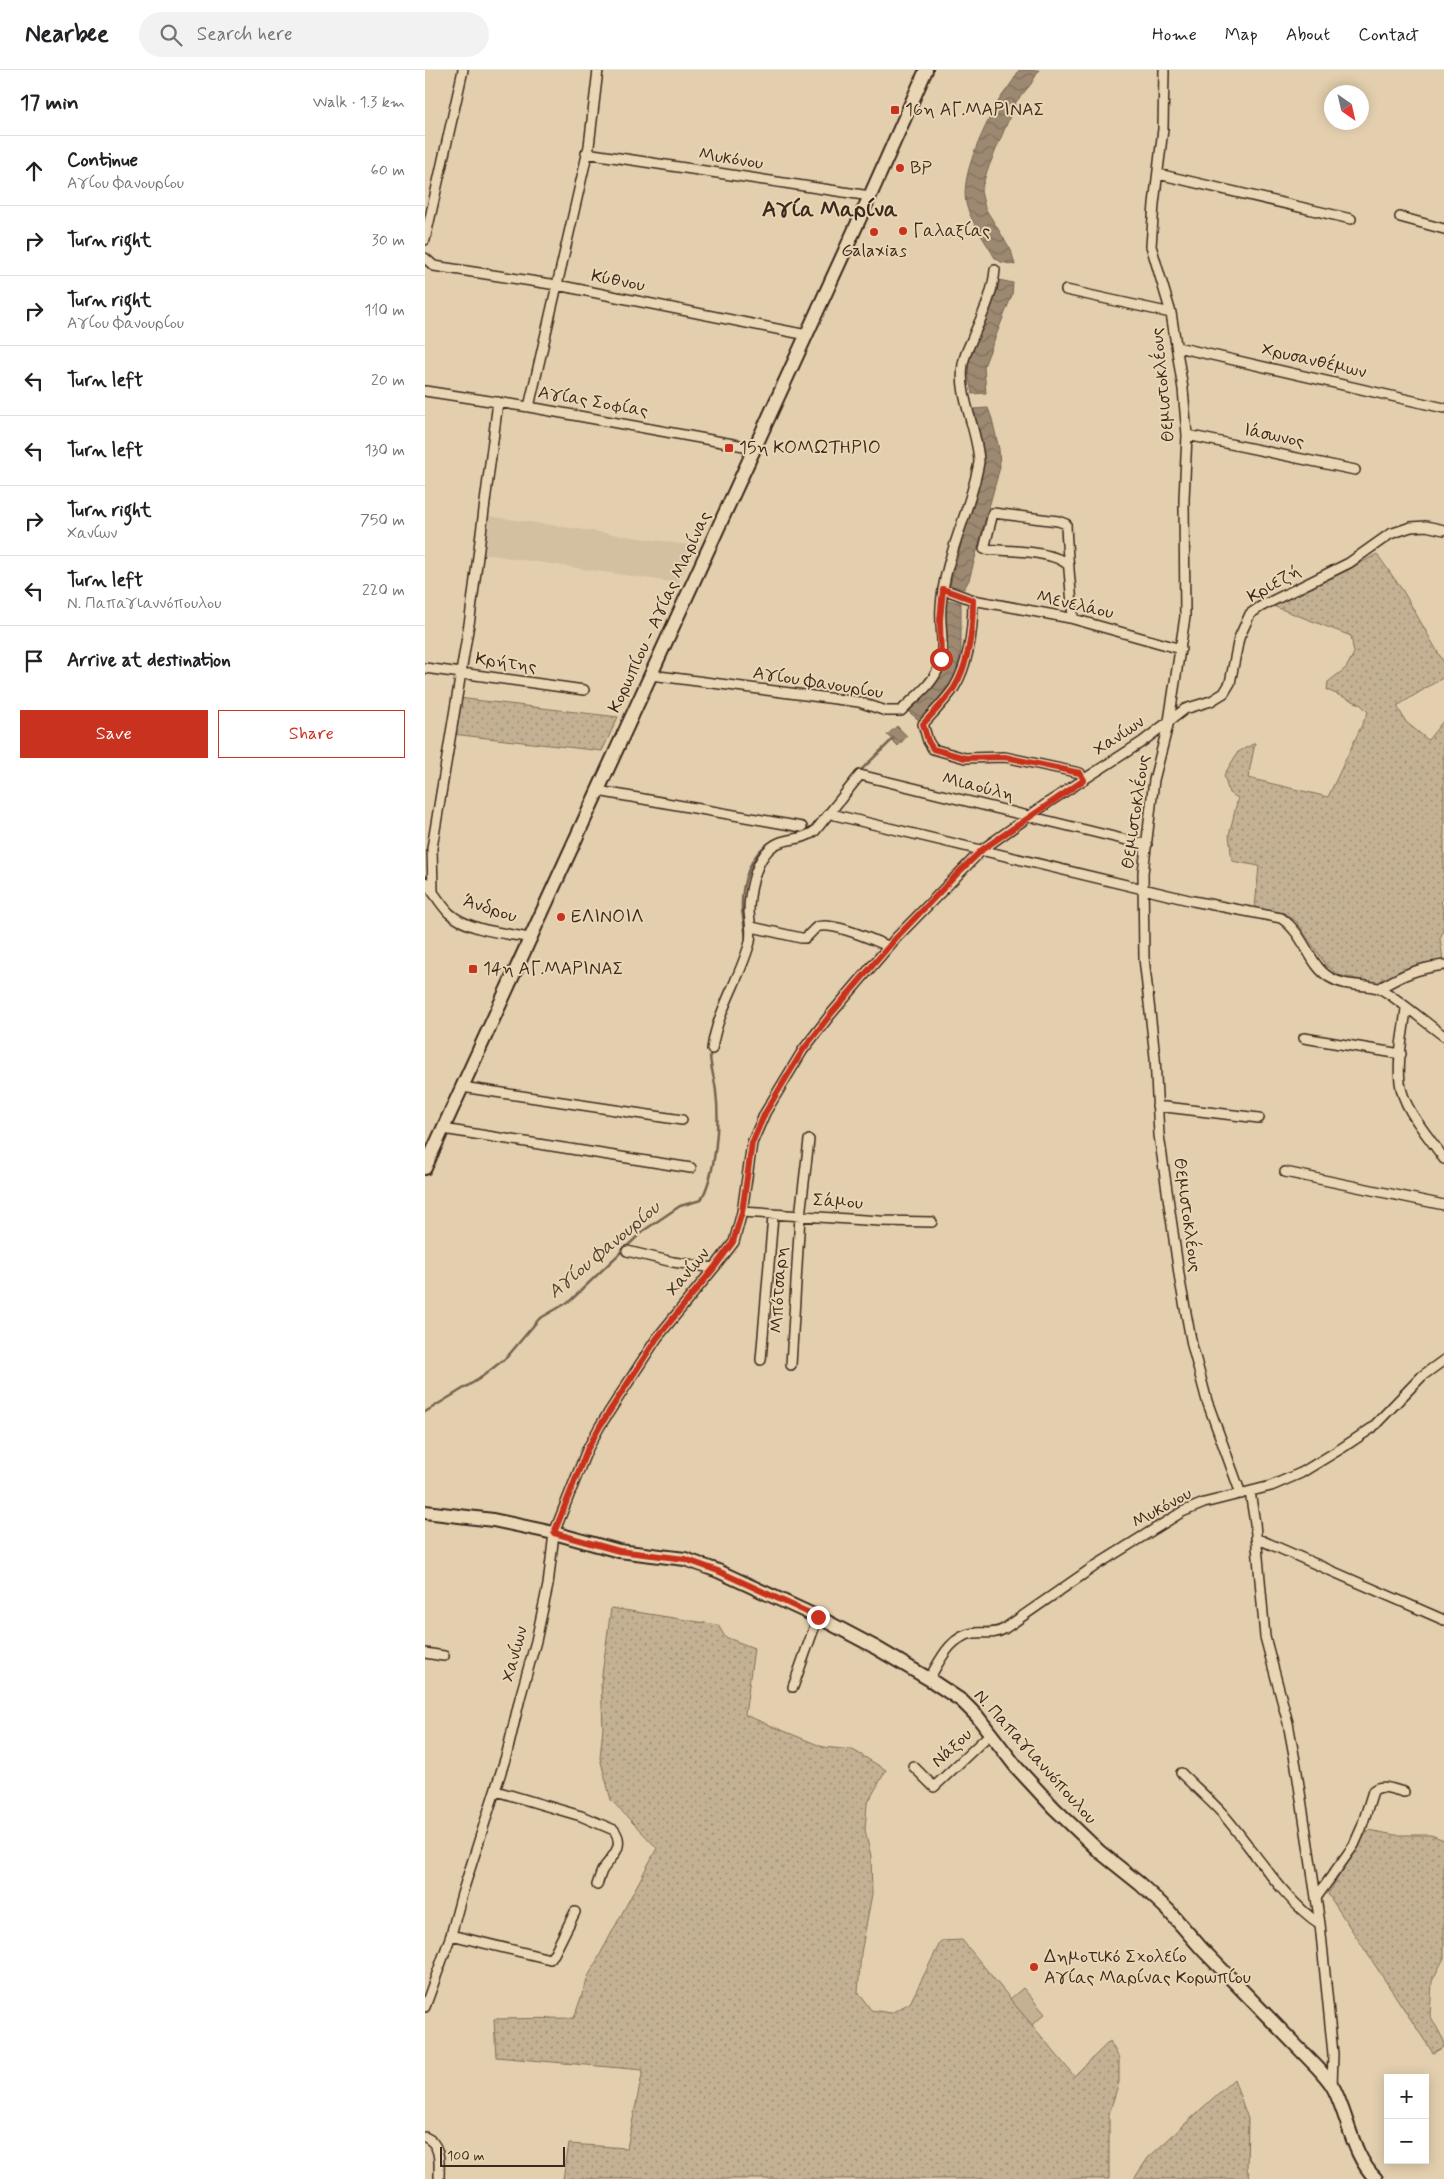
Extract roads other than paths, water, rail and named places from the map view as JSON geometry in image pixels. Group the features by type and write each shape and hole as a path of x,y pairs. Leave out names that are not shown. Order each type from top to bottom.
{"street":[{"path":"425,240 463,70"},
{"path":"529,407 593,121 598,70"},
{"name":"Κορωπίου - Αγίας Μαρίνας","path":"425,1168 807,335 926,70"},
{"name":"Θεμιστοκλέους","path":"1165,70 1164,111 1151,246 1171,313 1183,389 1187,435 1184,499 1185,617 1169,721 1154,780 1143,872 1145,958 1155,1057 1159,1135 1173,1240 1192,1345 1214,1424 1245,1493 1256,1538 1265,1637 1288,1724 1320,1924 1333,2054 1333,2086"},
{"name":"Μυκόνου","path":"586,153 870,196"},
{"path":"1158,174 1351,219"},
{"path":"1400,217 1444,229"},
{"name":"Κύθνου","path":"425,258 434,266 557,285 807,335"},
{"name":"Αγίου Φανουρίου","path":"651,675 840,699 859,702 885,711 901,711 931,680 943,653 940,620 979,462 977,445 969,416 963,366 966,352 993,286 995,270"},
{"path":"1065,290 1171,313"},
{"name":"Χρυσανθέμων","path":"1177,347 1444,408"},
{"name":"Αγίας Σοφίας","path":"425,391 529,407 755,448"},
{"path":"433,891 432,848 471,618 497,402"},
{"name":"Ιάσωνος","path":"1187,435 1355,470"},
{"path":"1069,566 1064,561 1047,556 984,549 993,513 1064,522 1066,524 1073,618"},
{"name":"Κριεζή","path":"1169,721 1185,709 1211,701 1224,693 1230,683 1239,638 1250,614 1260,607 1349,563 1391,534 1426,526 1444,530"},
{"name":"Μενελάου","path":"946,590 973,600 1073,618 1181,649"},
{"path":"973,600 973,616 966,658 960,676 949,695 923,724 928,741 937,752 965,758 1005,757 1042,766 1063,768 1080,773 1084,780"},
{"name":"Κρήτης","path":"425,668 583,690"},
{"name":"Χανίων","path":"425,2008 451,1935 483,1827 496,1791 536,1641 548,1585 554,1533 587,1450 600,1426 657,1338 733,1242 742,1212 752,1143 765,1113 803,1050 831,1014 888,946 983,849 1142,742 1169,721"},
{"name":"Μιαούλη","path":"830,812 860,775 1147,845"},
{"path":"598,791 803,827"},
{"path":"712,1049 714,1033 720,1014 736,981 750,942 752,926 749,912 757,866 765,854 782,840 809,835 830,812 835,815 983,849 1193,901 1281,918 1290,924 1300,935 1320,969 1330,978 1362,987 1380,988 1404,974 1421,968 1444,965"},
{"name":"Άνδρου","path":"425,882 450,913 464,922 486,929 531,938"},
{"path":"752,926 801,938 805,938 813,929 825,926 837,928 888,946"},
{"path":"1380,988 1444,1036"},
{"path":"1406,1008 1400,1081 1409,1107 1444,1159"},
{"path":"1304,1038 1401,1054"},
{"path":"462,1088 682,1120"},
{"path":"1157,1106 1259,1118"},
{"path":"443,1129 691,1168"},
{"name":"Μπότσαρη","path":"791,1365 800,1216 809,1140"},
{"path":"1285,1172 1444,1206"},
{"name":"Σάμου","path":"742,1212 773,1216 931,1222"},
{"path":"761,1360 773,1216"},
{"path":"627,1251 673,1262 714,1268"},
{"name":"Μυκόνου","path":"929,1679 944,1654 958,1639 973,1633 998,1632 1095,1566 1182,1512 1204,1502 1271,1486 1301,1473 1357,1438 1396,1405 1422,1376 1444,1360"},
{"name":"Ν. Παπαγιαννόπουλου","path":"425,1512 468,1516 554,1533 619,1551 685,1559 718,1571 818,1617 873,1646 962,1701 991,1733 1017,1768 1053,1808 1100,1852 1140,1884 1168,1910 1202,1949 1299,2048 1333,2086 1361,2158 1376,2179"},
{"path":"1256,1538 1444,1620"},
{"path":"793,1687 818,1617"},
{"path":"425,1653 444,1656"},
{"name":"Νάξου","path":"913,1766 934,1786 991,1733"},
{"path":"1181,1773 1221,1813 1290,1897 1311,1918 1320,1924"},
{"path":"1316,1898 1354,1845 1361,1830 1373,1791 1377,1787 1381,1787 1404,1792"},
{"path":"496,1791 581,1816 614,1830 618,1838 618,1848 612,1860 603,1870 597,1885"},
{"path":"451,1935 550,1958 554,1954 575,1912"},
{"path":"425,2137 430,2139 437,2147 439,2179"}],"water":[{"path":"1019,70 1039,70 1031,84 1016,102 987,171 981,191 985,208 1011,250 1015,265 1001,262 995,258 973,220 967,207 965,196 969,169 979,141 996,105"},
{"path":"999,280 1013,283 1012,295 984,366 986,393 972,394 967,367"},
{"path":"988,408 999,449 1000,467 969,580 964,589 950,585 980,474 973,409"},
{"path":"946,599 961,603 961,651 955,680 927,716 920,721 909,712 935,680"},
{"path":"897,726 907,736 898,746 887,735"}],"waterway":[{"name":"Αγίου Φανουρίου","path":"859,772 893,739"},
{"name":"Αγίου Φανουρίου","path":"830,806 847,785"},
{"name":"Αγίου Φανουρίου","path":"746,944 742,909 745,881 757,855 770,843"},
{"name":"Αγίου Φανουρίου","path":"425,1412 479,1379 507,1357 539,1319 570,1301 643,1231 680,1206 701,1200 710,1176 717,1133 717,1105 710,1050"}],"place":[{"name":"16η ΑΓ.ΜΑΡΙΝΑΣ","path":"895,110"},
{"name":"BP","path":"900,168"},
{"name":"Γαλαξίας","path":"903,231"},
{"name":"Galaxias","path":"874,232"},
{"name":"15η ΚΟΜΩΤΗΡΙΟ","path":"729,448"},
{"name":"ΕΛΙΝΟΙΛ","path":"561,917"},
{"name":"14η ΑΓ.ΜΑΡΙΝΑΣ","path":"473,969"},
{"name":"Δημοτικό Σχολείο Αγίας Μαρίνας Κορωπίου","path":"1034,1967"}],"district":[{"name":"Αγία Μαρίνα","path":"830,210"}]}
